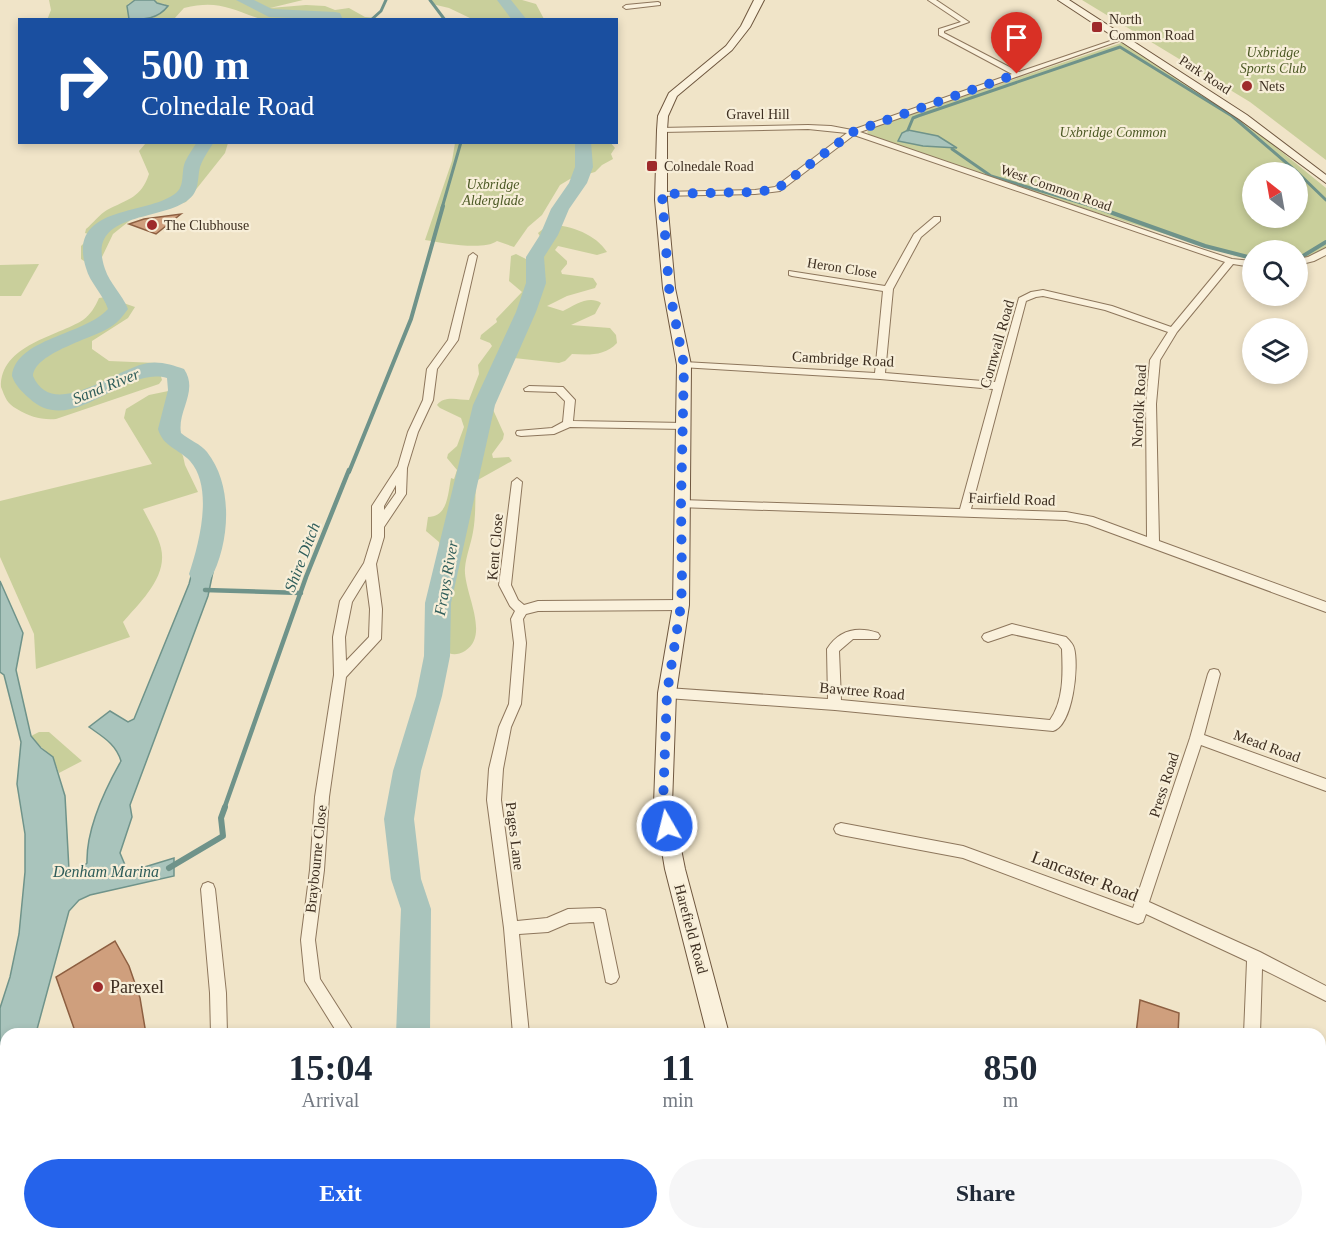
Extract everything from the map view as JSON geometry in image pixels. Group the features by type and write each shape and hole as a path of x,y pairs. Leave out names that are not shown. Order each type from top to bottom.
{"main road":[{"name":"Harefield Road","path":"716,1028 675,869 663,804 667,693 681,605 684,365 669,288 662,194 662,130 663,116 673,95 729,48 745,27 759,0"},
{"name":"Park Road","path":"1064,0 1244,117 1326,180"},
{"name":"Park Road","path":"1073,0 1262,117 1326,169"}],"street":[{"path":"931,0 966,22 941,30 941,34 1017,74"},
{"path":"626,7 641,2 658,4"},
{"path":"662,194 755,192 777,189 853,132 1124,38"},
{"name":"Gravel Hill","path":"662,130 808,127 853,132"},
{"name":"West Common Road","path":"853,132 1231,261 1242,263"},
{"path":"880,376 888,289 917,236 937,219"},
{"path":"1308,260 1326,251"},
{"name":"Braybourne Close","path":"343,1028 314,981 308,940 317,870 322,797 340,675 339,637 346,601 370,564 378,537 378,526 401,494 403,465 413,432 428,400 432,369 453,340 473,256"},
{"name":"Norfolk Road","path":"1153,543 1151,404 1155,360 1173,331 1231,261"},
{"name":"Heron Close","path":"792,273 888,289"},
{"name":"Cornwall Road","path":"965,512 1022,300 1034,294 1049,294 1119,310 1173,331"},
{"name":"Cambridge Road","path":"684,365 880,376 1000,386"},
{"path":"529,389 559,388 570,400 568,424"},
{"path":"521,433 554,431 568,424 684,426"},
{"name":"Kent Close","path":"517,482 505,585 514,603 522,610"},
{"name":"Fairfield Road","path":"681,504 1066,516 1089,520 1326,607"},
{"name":"Braybourne Close","path":"340,675 375,639 376,609 370,564"},
{"path":"522,610 538,606 681,605"},
{"name":"Pages Lane","path":"520,1028 494,800 496,769 505,727 515,704 520,643 517,619 522,610"},
{"name":"Bawtree Road","path":"667,693 835,705 1053,726 1058,720 1065,699 1068,648 1062,640 1012,629 988,637"},
{"path":"835,705 833,649 851,634 874,636"},
{"name":"Press Road","path":"1141,904 1197,738 1214,674"},
{"name":"Mead Road","path":"1197,738 1326,785"},
{"name":"Lancaster Road","path":"841,829 963,852 1138,917 1141,904 1255,957 1326,994"},
{"path":"208,889 218,993 219,1028"},
{"path":"510,928 549,925 568,916 600,915 611,977"},
{"path":"1252,1028 1255,957"}],"green space":[{"path":"49,0 135,0 128,4 129,18 48,18 51,10"},
{"path":"154,0 303,0 270,8 306,5 325,6 335,10 349,8 365,17 376,18 257,18 223,6 205,5 184,8 175,18 152,18 160,14 165,4"},
{"path":"430,0 522,0 536,4 543,18 470,18 449,8 432,4"},
{"name":"Uxbridge Sports Club","path":"1082,0 1326,0 1326,160 1250,102"},
{"name":"Uxbridge Common","path":"1126,43 1238,116 1294,162 1242,162 1242,228 1308,228 1308,173 1326,188 1326,251 1308,259 1308,240 1242,240 1242,258 1236,256 1101,214 870,136 867,132 870,128"},
{"path":"145,144 228,144 225,153 186,202 133,218 113,234 102,257 84,261 81,259 81,246 92,235 85,233 86,229 104,212 133,197 146,182 149,174 139,151"},
{"name":"Uxbridge Alderglade","path":"455,144 612,144 615,148 611,154 613,159 595,172 570,179 560,185 542,215 528,227 514,247 497,241 473,246 425,240 452,161"},
{"path":"548,225 564,226 581,231 596,240 607,252 597,255 558,246 555,250 567,261 561,271 562,274 593,278 597,284 595,288 567,296 547,306 563,311 587,300 601,303 595,314 571,325 610,328 616,335 617,343 602,352 572,354 559,363 514,358 496,381 490,403 504,434 492,454 493,458 509,457 512,461 476,481 474,526 466,559 465,578 474,612 476,635 472,644 465,651 452,654 434,642 433,630 442,605 442,553 439,542 426,531 428,517 440,513 446,503 451,478 454,479 457,470 447,458 457,446 464,427 461,418 437,405 448,399 469,400 479,374 478,365 492,346 480,339 481,335 497,322 496,319 522,292 509,281 511,256 516,254 528,260 541,253 542,240 538,233"},
{"path":"39,264 21,296 0,296 0,265"},
{"path":"106,297 135,307 128,318 92,341 92,349 109,361 157,363 162,380 159,384 56,419 31,416 11,405 1,387 3,373 10,361 32,344 83,320 99,298"},
{"path":"178,389 184,391 164,425 183,456 198,492 143,509 158,538 162,559 157,579 123,622 130,637 36,669 34,634 0,557 0,501 152,464 124,418 126,409 149,395"},
{"path":"39,732 49,732 82,761 59,773 50,756 31,736"}],"water":[{"path":"135,0 154,0 168,6 160,14 150,18 129,18 127,6"},
{"path":"908,130 938,136 957,148 923,146 898,141 902,133"},
{"name":"Denham Marina","path":"220,538 208,596 130,805 132,817 120,853 128,872 174,858 174,876 90,895 79,900 69,911 37,1028 0,1028 0,1008 10,977 19,934 25,872 25,834 17,784 21,742 4,675 0,672 0,581 23,633 16,670 31,736 53,757 65,796 69,870 79,871 87,863 87,850 97,811 121,761 112,745 89,727 110,711 128,722 134,719 189,584 200,542"}],"building":[{"name":"The Clubhouse","path":"181,214 156,234 129,224 144,219"},
{"name":"Parexel","path":"115,941 129,966 140,998 145,1028 74,1028 56,977"},
{"path":"1140,1000 1179,1013 1178,1028 1137,1028"}],"waterway":[{"name":"Sand River","path":"243,0 269,13 335,16 336,18"},
{"path":"373,18 381,11 386,0"},
{"name":"Shire Ditch","path":"430,0 444,18"},
{"name":"Frays River","path":"504,0 518,18"},
{"path":"908,130 913,118 918,116 1120,47 1232,116 1285,162"},
{"name":"Sand River","path":"201,574 212,530 214,499 212,484 199,457 170,434 169,422 179,390 177,374 162,370 146,370 132,374 71,402 56,403 43,400 31,389 24,380 23,371 31,359 39,353 94,328 113,316 118,309 113,297 98,276 94,264 93,245 99,231 110,222 172,203 183,196 189,186 193,163 205,144"},
{"name":"Shire Ditch","path":"442,208 460,144"},
{"name":"Frays River","path":"413,1028 416,909 406,879 399,819 407,771 429,696 437,656 438,603 484,405 526,312 536,283 535,257 549,235 560,209 578,183 584,167 583,144"},
{"path":"952,149 991,176 1098,208"},
{"path":"1308,183 1326,200"},
{"name":"Shire Ditch","path":"349,472 411,319 443,206"},
{"path":"1093,206 1205,246 1242,255"},
{"path":"1308,253 1326,242"},
{"name":"Shire Ditch","path":"300,593 349,470"},
{"path":"205,590 300,593"},
{"name":"Shire Ditch","path":"224,809 300,593"},
{"name":"Shire Ditch","path":"169,868 223,836 221,818 225,807"}],"place":[{"name":"North Common Road","path":"1097,27"},
{"name":"Nets","path":"1247,86"},
{"name":"Colnedale Road","path":"652,166"},
{"name":"The Clubhouse","path":"152,225"},
{"name":"Parexel","path":"98,987"}],"route":[{"path":"667,826 663,804 667,693 681,605 682,582 684,365 669,288 662,194 755,192 777,189 853,132 1017,74"}]}
